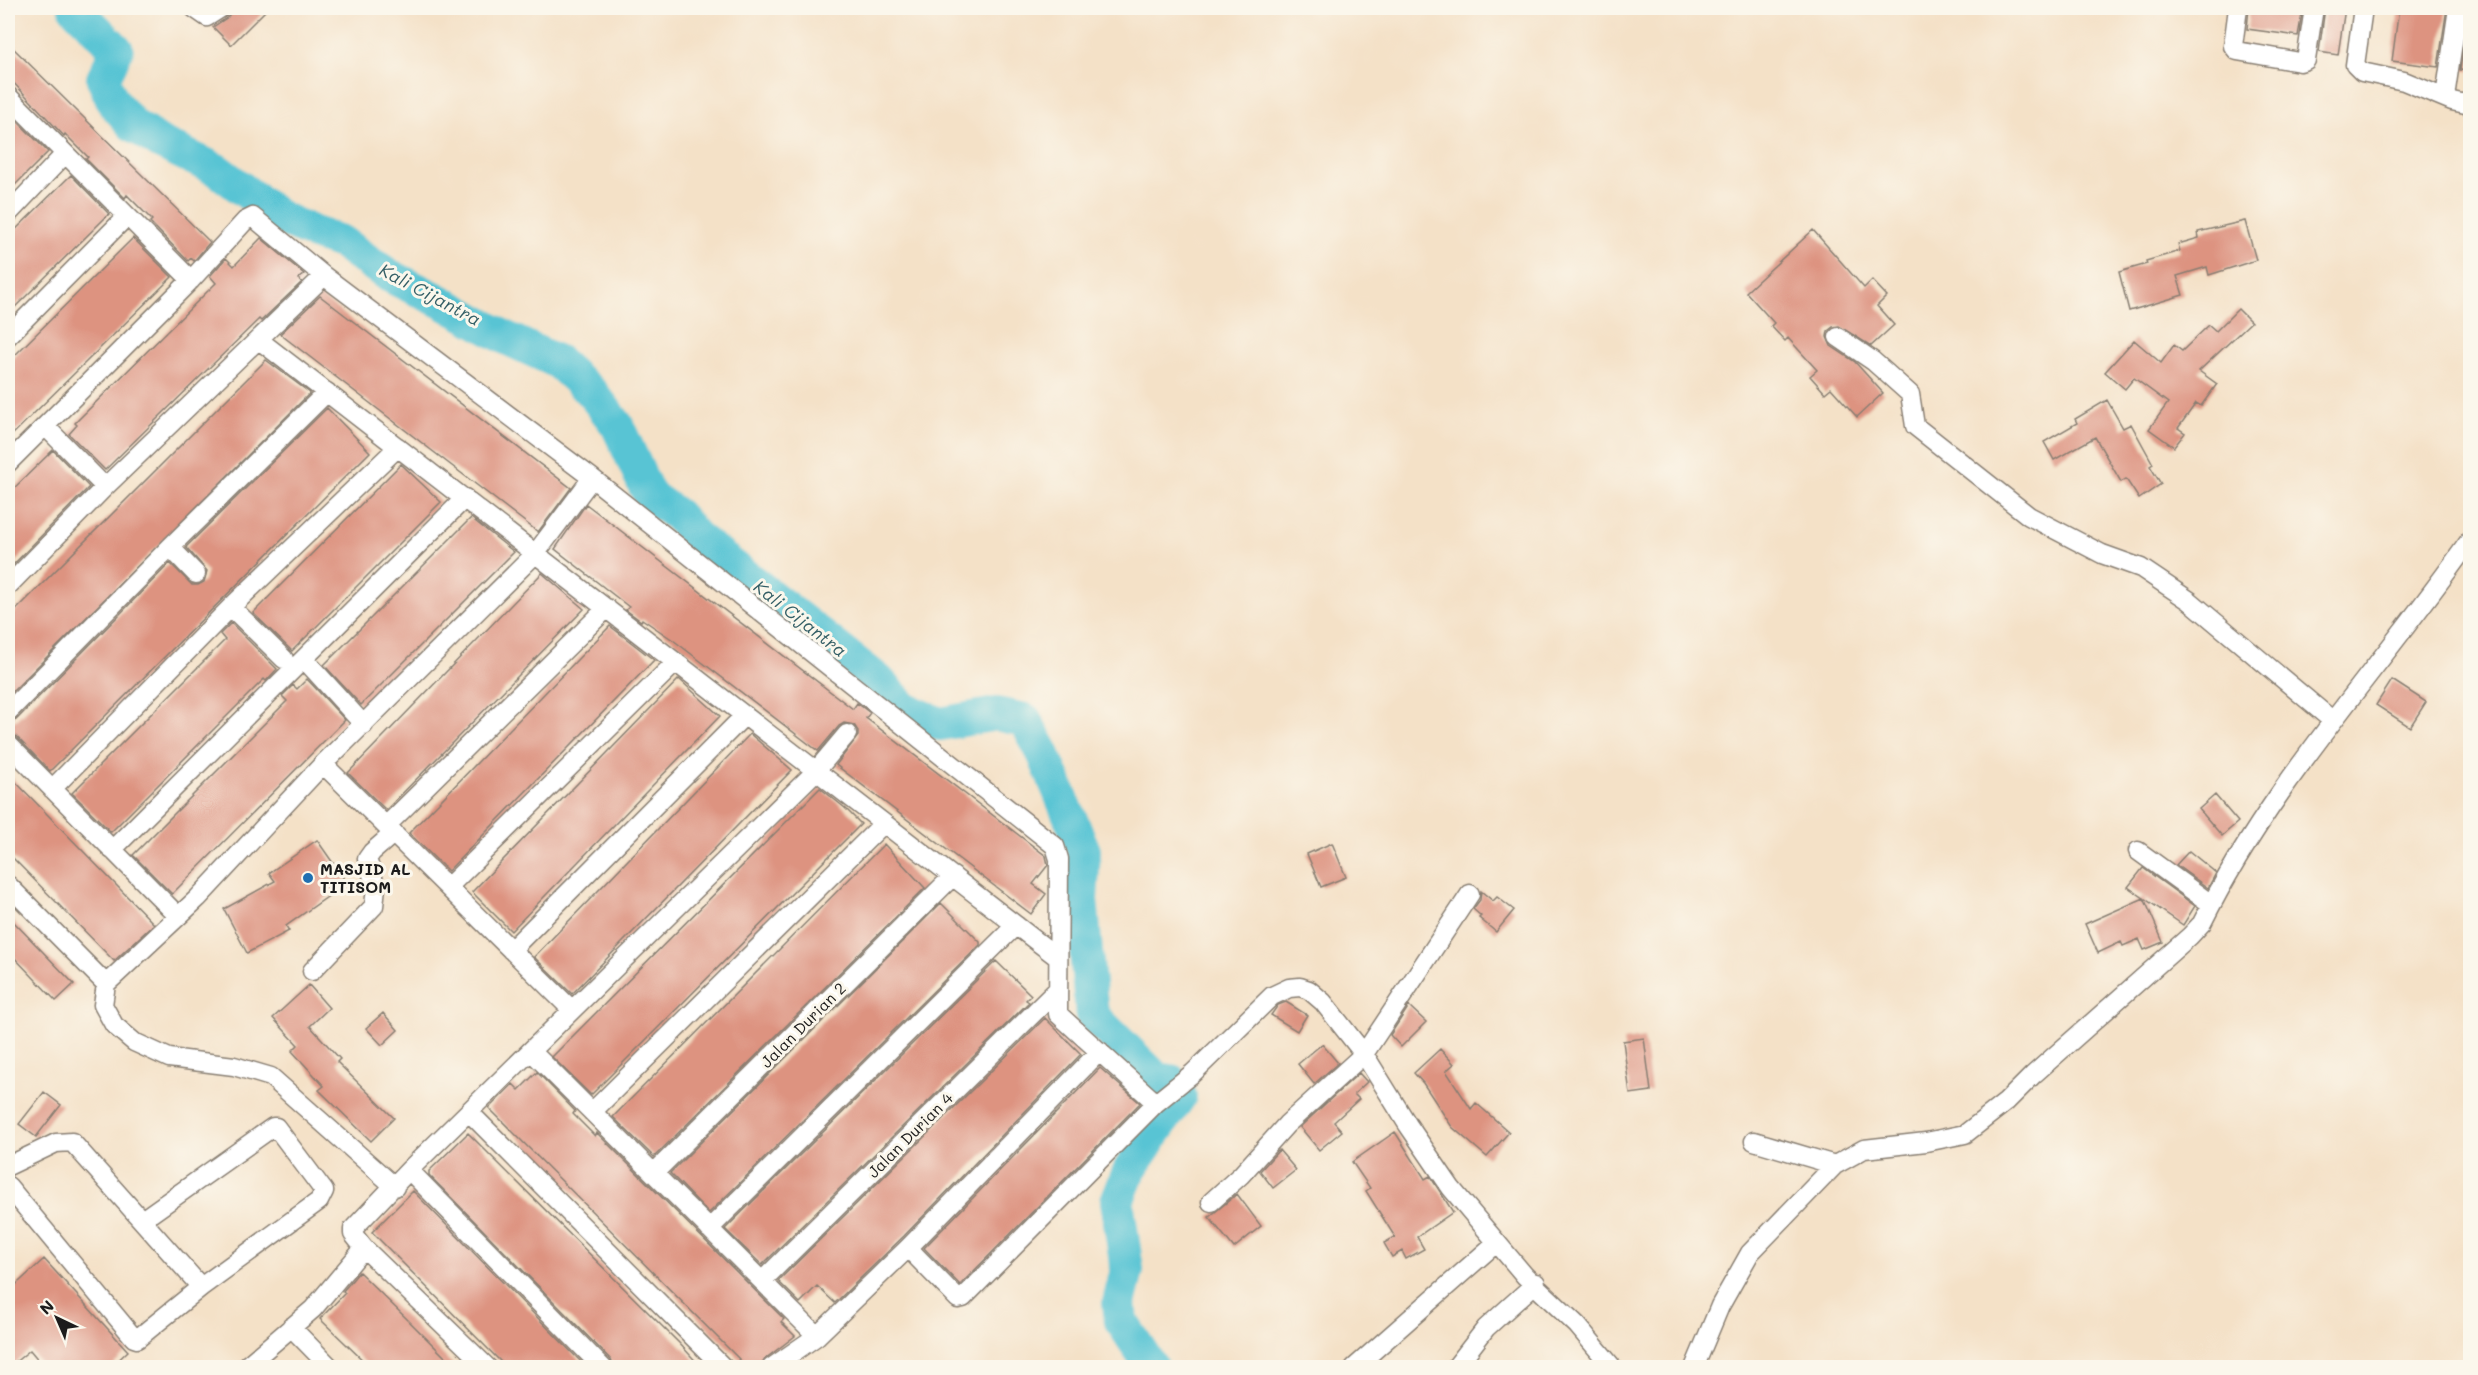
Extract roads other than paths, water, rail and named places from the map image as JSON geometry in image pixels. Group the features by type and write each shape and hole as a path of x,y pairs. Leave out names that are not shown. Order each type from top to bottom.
{"street":[{"path":"194,8 207,17 221,8"},
{"path":"2238,8 2233,46 2237,51 2300,62 2307,60 2314,8"},
{"path":"2362,8 2355,65 2358,69 2362,72 2404,81 2452,101 2470,105"},
{"path":"2445,97 2458,8"},
{"path":"8,96 191,280"},
{"path":"8,214 65,154"},
{"path":"8,336 127,216"},
{"path":"8,463 191,280 245,221 253,217 324,276 592,478 1055,846 1059,859 1058,1014 1100,1051 1161,1099"},
{"path":"8,586 105,487 324,276"},
{"path":"1838,338 1873,361 1911,394 1915,426 2020,509 2094,550 2141,568 2190,601 2333,721"},
{"path":"259,340 1057,957"},
{"path":"8,712 327,392"},
{"path":"45,426 105,487"},
{"path":"52,789 231,607 398,447"},
{"path":"395,1187 271,1077 234,1066 169,1058 134,1042 114,1025 103,1005 106,984 178,916 323,764 536,553 592,478"},
{"path":"112,850 465,498"},
{"path":"1694,1368 1720,1306 1749,1253 1834,1165 1864,1149 1965,1134 2006,1102 2032,1075 2190,936 2202,923 2259,822 2470,540"},
{"path":"170,547 196,574"},
{"path":"231,607 284,659"},
{"path":"312,971 374,906 376,887 367,859 372,852 390,830 607,608"},
{"path":"304,659 364,725"},
{"path":"448,887 676,662"},
{"path":"511,950 745,715"},
{"path":"488,1368 364,1248 353,1229 409,1170 816,771 848,734"},
{"path":"8,744 178,916"},
{"path":"323,764 572,1010"},
{"path":"592,1112 884,823"},
{"path":"2138,851 2211,904"},
{"name":"Jalan Durian 2","path":"654,1173 953,876"},
{"path":"8,885 106,984"},
{"path":"1211,1202 1241,1174 1287,1124 1364,1054 1470,894"},
{"path":"709,1229 1016,925"},
{"path":"908,1248 958,1299 963,1299 1161,1099 1192,1073 1272,996 1289,988 1300,987 1309,990 1323,1002 1364,1054 1402,1116 1451,1188 1496,1243 1525,1276 1536,1283 1577,1325 1613,1368"},
{"name":"Jalan Durian 4","path":"762,1281 1058,989"},
{"path":"531,1051 817,1336"},
{"path":"771,1368 817,1336 908,1248 1100,1051"},
{"path":"469,1112 724,1368"},
{"path":"8,1186 134,1338 139,1338 201,1287 319,1201 324,1191 276,1127 270,1128 142,1220"},
{"path":"8,1166 56,1143 72,1142 201,1287"},
{"path":"1754,1142 1834,1165"},
{"path":"409,1170 603,1368"},
{"path":"1354,1368 1496,1243"},
{"path":"244,1368 313,1309 364,1248"},
{"path":"1455,1368 1486,1328 1536,1283"},
{"path":"291,1327 332,1368"}],"waterway":[{"name":"Kali Cijantra","path":"75,8 117,50 103,79 113,102 133,125 161,143 217,170 281,218 341,242 388,275 504,337 558,362 592,393 617,425 649,495 677,515 696,537 878,680 905,709 940,724 996,714 1025,720 1043,753 1084,851 1081,899 1092,1015 1157,1079 1171,1081 1180,1096 1130,1169 1117,1201 1127,1270 1119,1303 1121,1321 1152,1368"}],"place":[{"name":"MASJID AL TITISOM","path":"308,878"}]}
